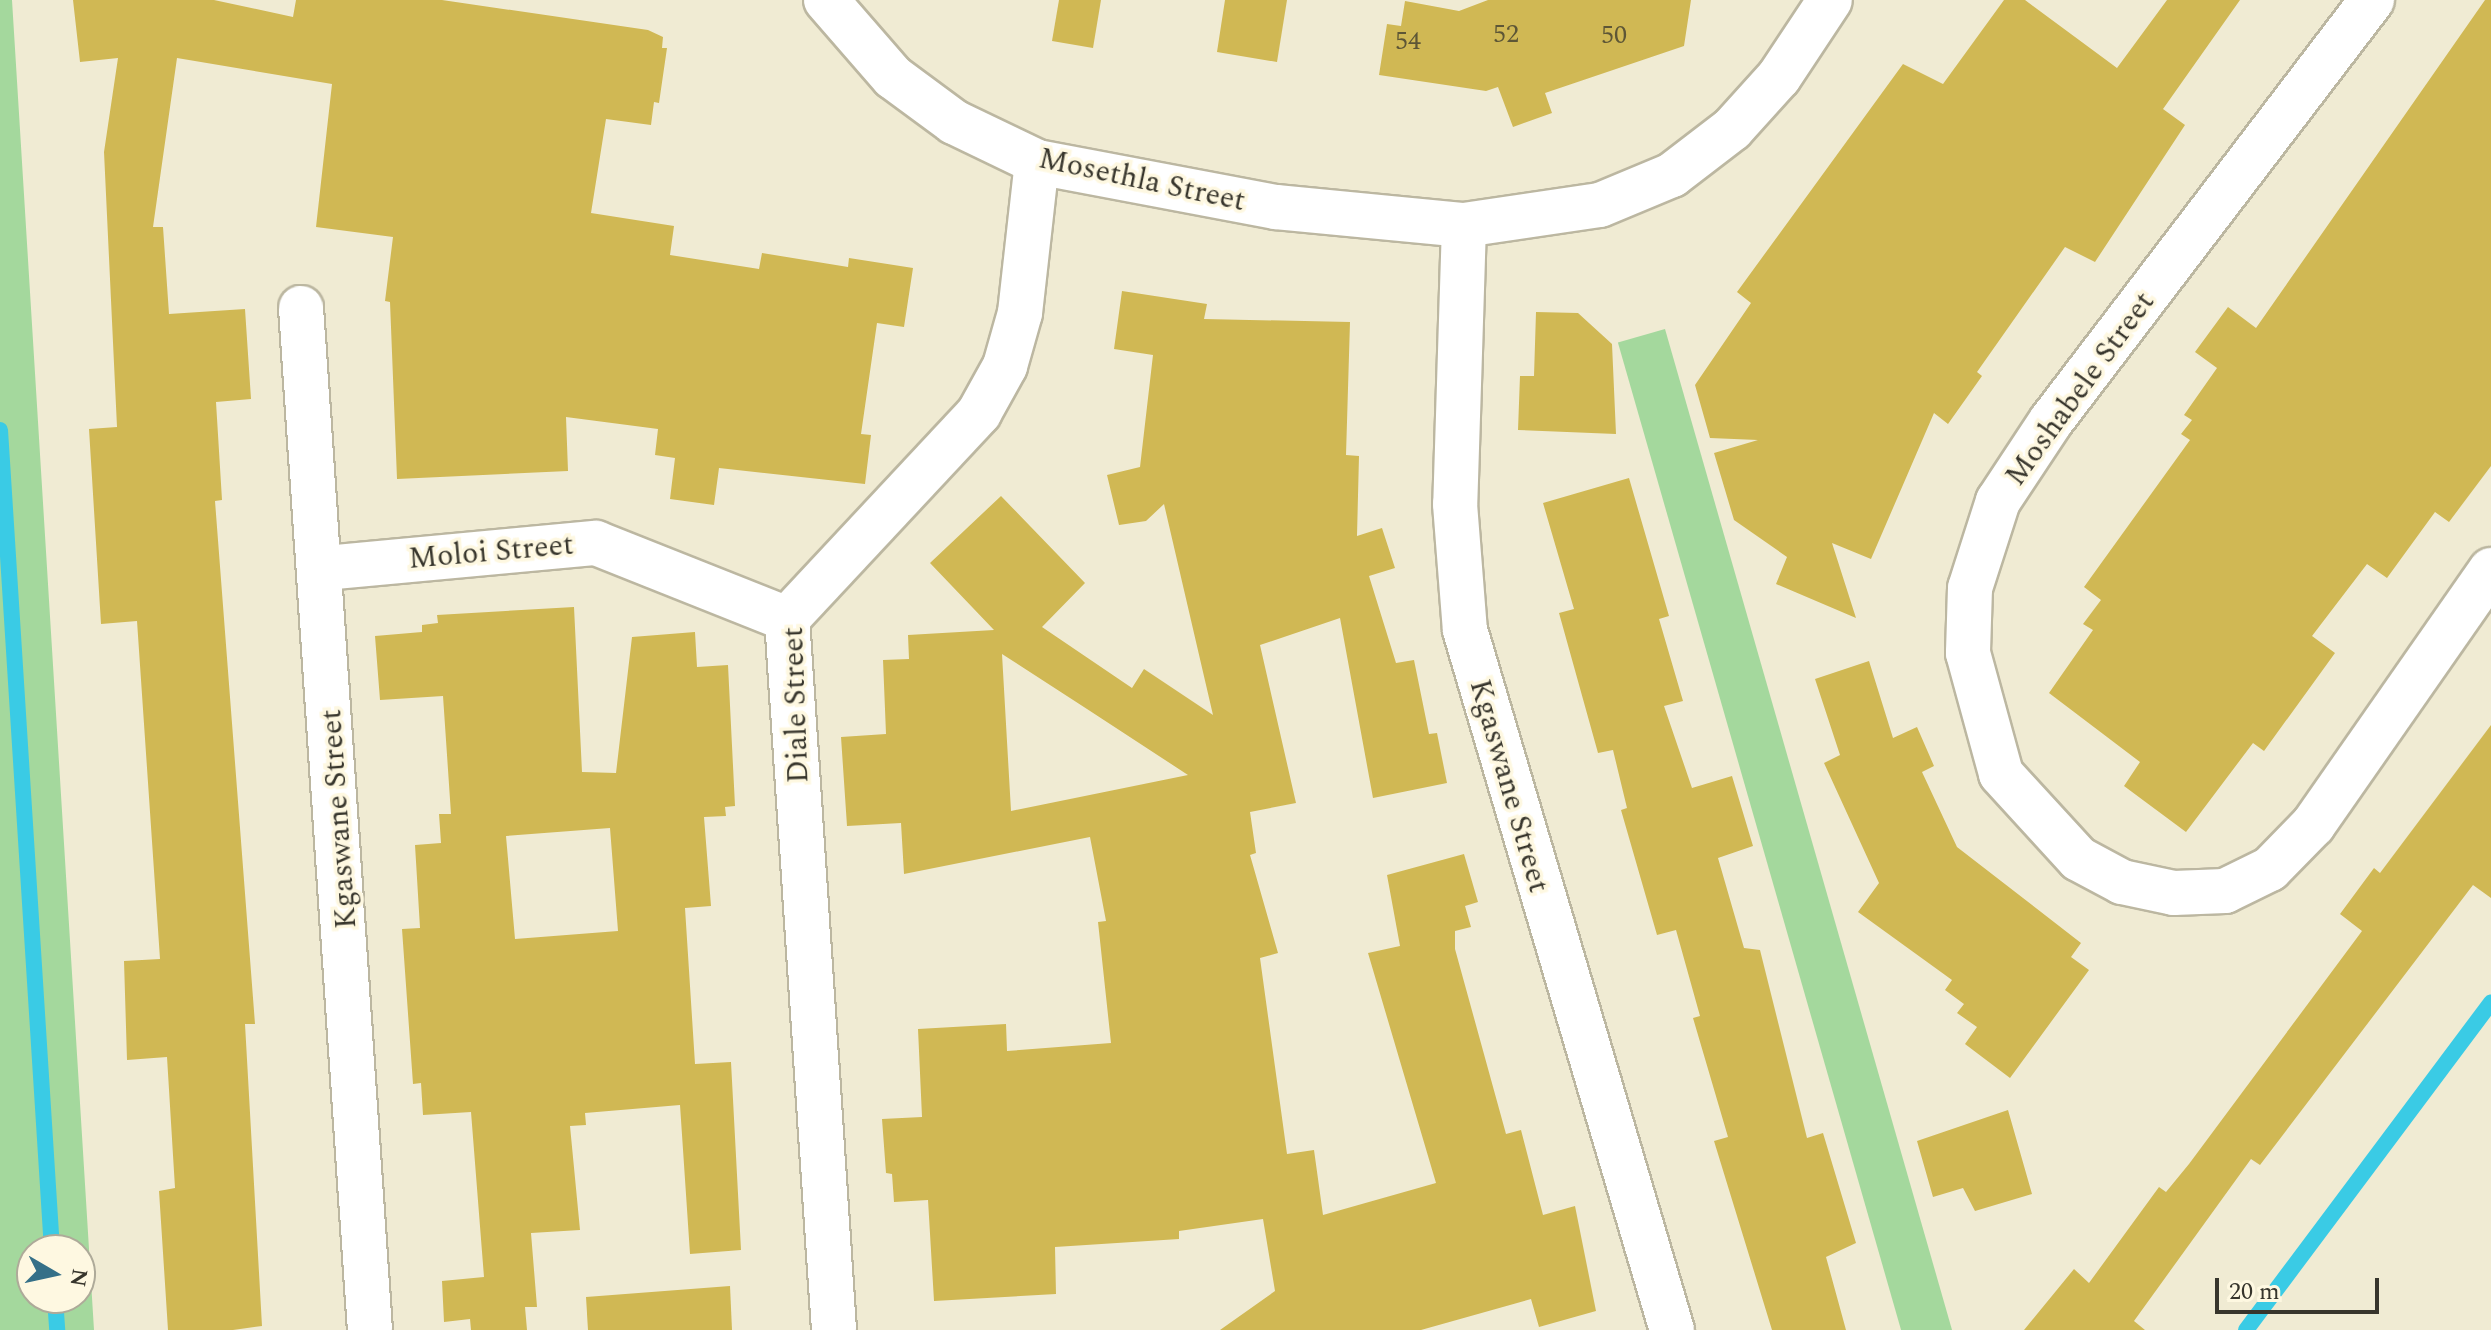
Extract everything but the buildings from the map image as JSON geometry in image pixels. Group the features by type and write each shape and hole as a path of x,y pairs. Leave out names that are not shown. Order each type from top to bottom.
{"street":[{"name":"Mosethla Street","path":"826,0 893,77 954,122 1037,162 1276,207 1464,225 1600,205 1672,175 1732,129 1779,77 1830,0"},
{"name":"Moshabele Street","path":"2372,0 2051,421 1998,501 1970,588 1968,653 2001,774 2090,865 2122,882 2174,893 2225,891 2270,869 2313,825 2491,570"},
{"name":"Diale Street","path":"834,1330 787,619 979,413 1005,366 1020,313 1037,162"},
{"name":"Kgaswane Street","path":"1464,225 1455,504 1465,630 1672,1330"},
{"name":"Kgaswane Street","path":"301,308 324,568 370,1330"},
{"name":"Moloi Street","path":"324,568 596,543 787,619"}],"green space":[{"path":"0,0 12,0 88,1234 16,1234 16,1314 93,1314 94,1330 0,1330"},
{"path":"1665,329 1952,1330 1901,1330 1618,343"}],"waterway":[{"path":"0,430 51,1234"},
{"path":"2246,1330 2491,1002"},
{"path":"56,1314 57,1330"}]}
